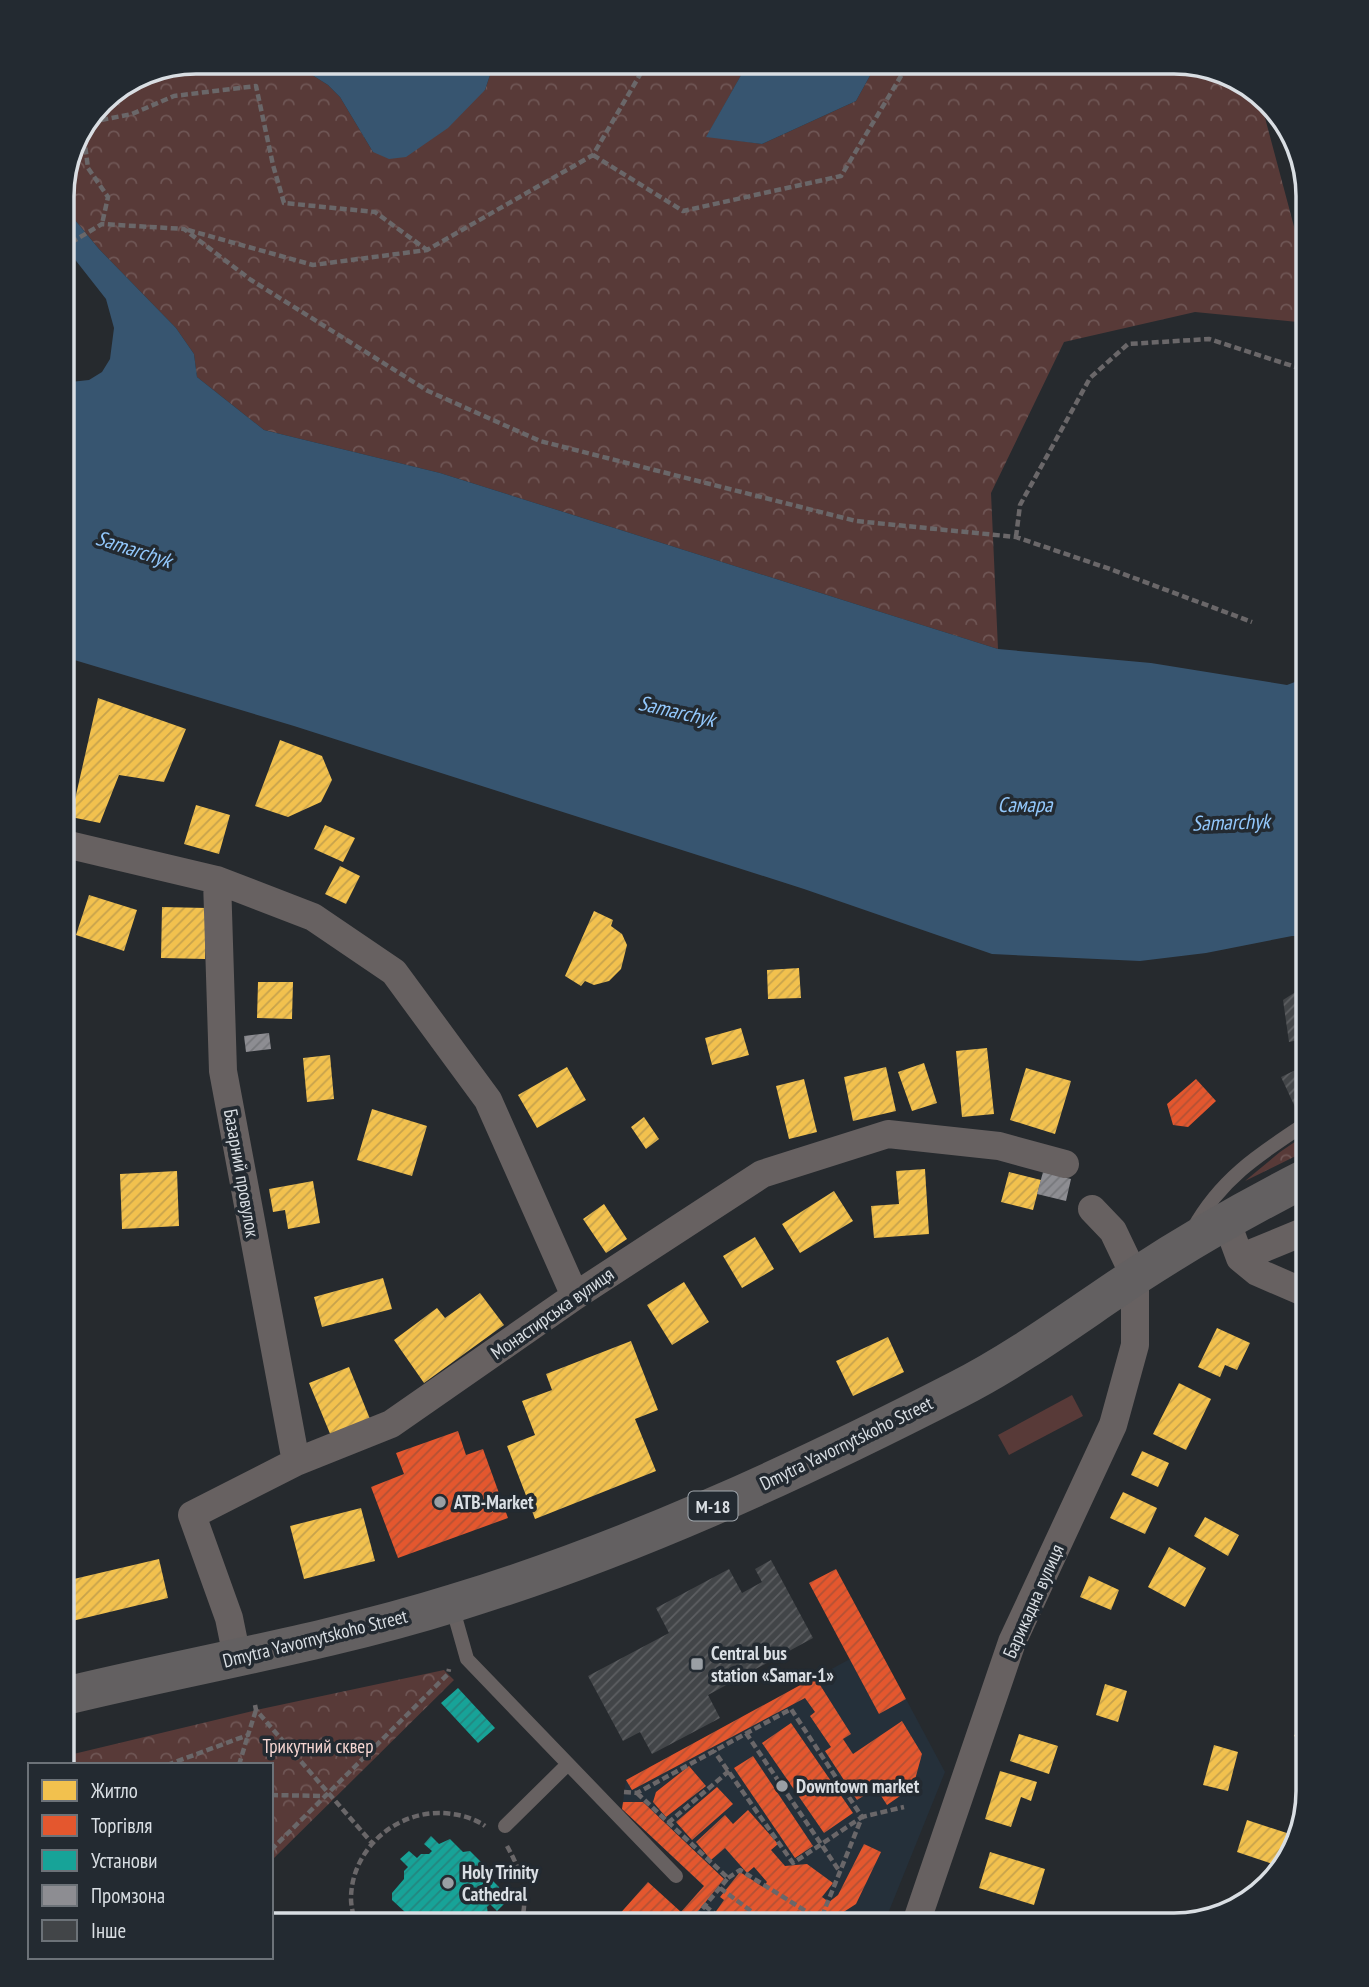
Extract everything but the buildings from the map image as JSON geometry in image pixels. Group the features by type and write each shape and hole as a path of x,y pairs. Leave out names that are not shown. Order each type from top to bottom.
{"highway":[{"name":"Dmytra Yavornytskoho Street","path":"74,1694 337,1634 451,1604 539,1575 673,1522 817,1459 961,1388 1053,1333 1184,1245 1296,1183"}],"street":[{"path":"74,846 217,880 313,917 394,972 488,1100 575,1296"},
{"name":"Базарний провулок","path":"217,880 223,1071 296,1462"},
{"name":"Монастирська вулиця","path":"237,1657 229,1618 192,1515 296,1462 391,1424 575,1296 762,1174 888,1134 999,1146 1065,1164"},
{"path":"1092,1209 1113,1231 1135,1277"},
{"path":"1226,1220 1240,1258 1257,1272 1296,1289"},
{"path":"1240,1258 1296,1235"},
{"name":"Барикадна вулиця","path":"919,1913 1012,1642 1113,1425 1135,1345 1135,1277"}],"lane":[{"path":"1184,1245 1207,1204 1256,1156 1296,1130"},
{"path":"451,1604 467,1659 676,1876"},
{"path":"505,1826 568,1764"}],"path":[{"path":"74,240 102,224 184,229 313,265 427,250 593,155 640,74"},
{"path":"593,155 683,211 841,176 902,74"},
{"path":"100,120 132,114 174,96 256,86 284,203 375,212 427,250"},
{"path":"85,145 88,168 108,197 102,224"},
{"path":"184,229 251,280 428,391 540,441 856,521 1016,537 1252,622"},
{"path":"1016,537 1020,505 1090,378 1128,344 1209,339 1296,367"},
{"path":"273,1848 448,1674 450,1662"},
{"path":"240,1763 255,1708 372,1843"},
{"path":"616,1790 636,1793 791,1709 862,1817"},
{"path":"746,1733 840,1872"},
{"path":"172,1763 248,1735"},
{"path":"714,1751 793,1863 862,1817 904,1807"},
{"path":"668,1823 729,1771"},
{"path":"273,1795 327,1794"},
{"path":"354,1913 351,1898 357,1869 372,1843 395,1824 423,1813 453,1813 481,1823 488,1829"},
{"path":"823,1913 862,1817"},
{"path":"505,1842 520,1868 525,1895 522,1913"},
{"path":"727,1878 740,1870 804,1913"},
{"path":"719,1888 753,1913"},
{"path":"705,1906 714,1913"}],"shaded area":[{"name":"Downtown market","path":"850,1659 879,1713 906,1699 945,1772 888,1913 621,1913 648,1882 681,1912 703,1886 622,1809 626,1780"}],"green space":[{"path":"311,74 340,97 373,152 485,90 491,74 742,74 707,136 762,144 856,101 871,74 1181,74 1220,83 1248,99 1264,114 1296,234 1296,322 1195,312 1064,342 991,493 998,649 440,473 264,430 197,377 194,354 176,328 99,249 74,219 74,188 83,149 94,128 109,109 128,94 149,83 172,76"},
{"path":"1296,1141 1296,1156 1245,1181"},
{"path":"1072,1395 1083,1416 1009,1455 998,1435"},
{"name":"Трикутний сквер","path":"444,1670 454,1680 273,1859 273,1763 74,1763 74,1754 261,1709"}],"water":[{"path":"311,74 491,74 485,90 448,128 406,157 389,159 373,152 340,97"},
{"path":"742,74 871,74 856,101 762,144 706,137"},
{"name":"Самара","path":"74,219 99,249 176,328 194,354 197,377 264,430 440,473 998,649 1151,663 1287,685 1296,682 1296,936 1206,953 1140,961 992,954 804,889 294,726 74,660 74,382 89,380 102,372 110,359 114,328 106,299 74,258"}],"place":[{"name":"ATB-Market","path":"440,1502"},
{"name":"Central bus station «Samar-1»","path":"697,1664"},
{"name":"Downtown market","path":"782,1786"},
{"name":"Holy Trinity Cathedral","path":"448,1883"}],"water label":[{"name":"Samarchyk","path":"134,549"},
{"name":"Samarchyk","path":"677,711"},
{"name":"Samarchyk","path":"1231,822"}]}
